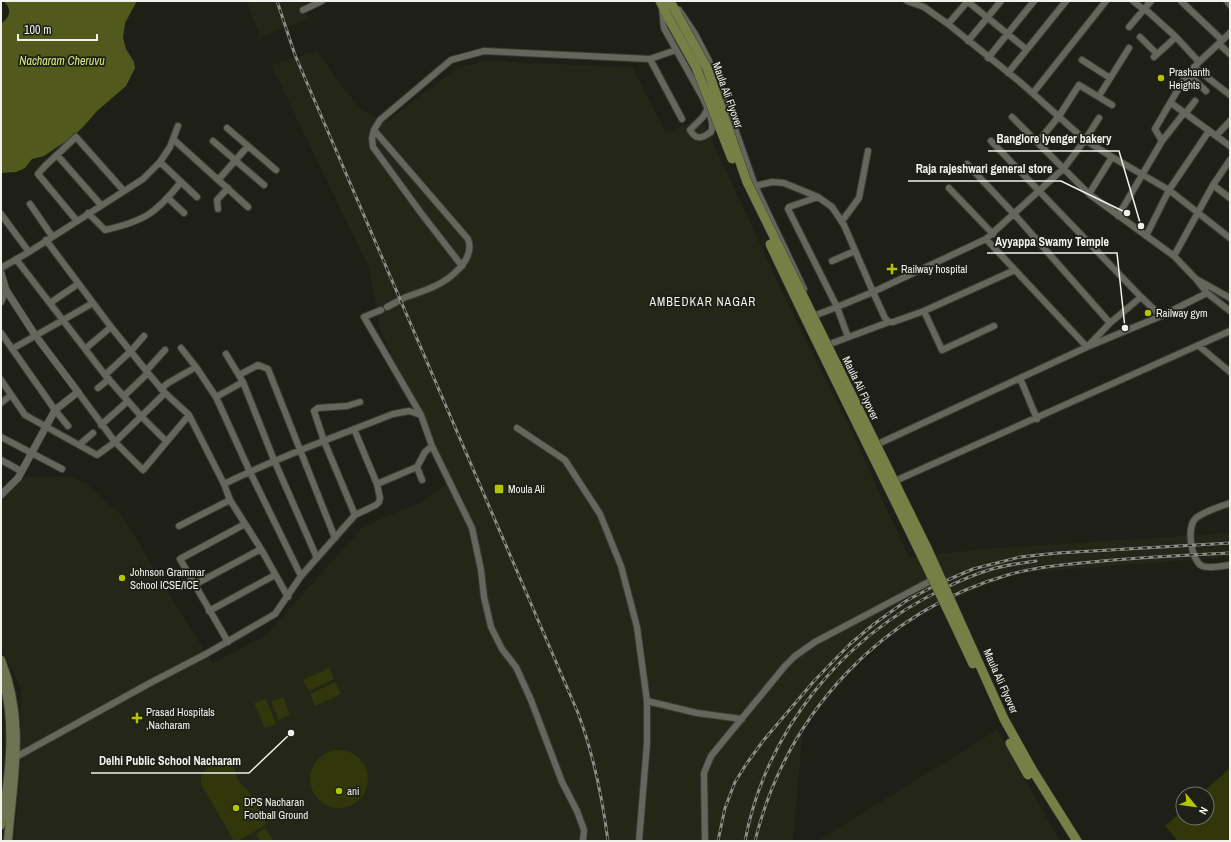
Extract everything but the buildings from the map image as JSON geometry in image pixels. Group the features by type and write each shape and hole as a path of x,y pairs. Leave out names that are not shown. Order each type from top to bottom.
{"main road":[{"name":"Maula Ali Flyover","path":"666,2 673,16 707,68 747,182 928,550 1004,719 1037,784"},
{"path":"1,660 11,689 17,731 1,825"},
{"path":"1,675 7,695 13,757 8,841"},
{"path":"1037,784 1070,841"},
{"path":"1037,784 1077,841"}],"street":[{"path":"303,10 321,1"},
{"path":"907,1 922,4 948,24 1033,93 1085,140 1112,158 1169,190 1230,238"},
{"path":"948,24 967,1 1026,49"},
{"path":"968,41 1001,1"},
{"path":"988,58 1034,1"},
{"path":"1008,73 1066,1"},
{"path":"1033,93 1106,1"},
{"path":"1133,1 1176,37 1196,64 1230,95"},
{"path":"1129,27 1151,1"},
{"path":"1181,1 1230,54"},
{"path":"1227,1 1230,5"},
{"path":"705,841 704,773 712,756 785,666 795,656 810,646 941,575 936,561 895,481 755,186 720,86 709,61 686,19 666,2 662,12 664,28 703,98 708,110"},
{"path":"1162,141 1155,129 1188,74 1196,64 1230,33"},
{"path":"1140,38 1156,56 1176,37"},
{"path":"1099,96 1129,48"},
{"path":"462,266 373,147 372,138 374,130 380,120 451,60 484,51 650,59 676,50"},
{"path":"650,59 682,119"},
{"path":"1082,60 1110,78"},
{"path":"1188,74 1206,91"},
{"path":"1038,142 1079,85 1112,105"},
{"path":"1118,216 1162,141 1195,101"},
{"path":"1171,103 1230,146"},
{"path":"1012,117 1089,194 1174,256 1207,293 1230,311"},
{"path":"816,315 872,292 986,239 1064,168 1099,118"},
{"path":"1216,136 1230,122"},
{"path":"1,268 29,252 123,190 143,179 160,162 170,147 178,126"},
{"path":"227,128 276,170"},
{"path":"374,130 468,239 469,252 462,266 434,287 364,317 421,415 432,446 472,528 481,570 484,597 491,627 502,649 516,667 522,680 562,782 577,811 584,830 583,841"},
{"path":"1146,236 1169,190 1209,132"},
{"path":"77,221 38,174 76,137 123,190"},
{"path":"173,139 219,179 248,207"},
{"path":"213,141 264,185"},
{"path":"990,141 1161,316"},
{"path":"219,179 248,146"},
{"path":"842,221 859,198 868,151"},
{"path":"57,154 101,205"},
{"path":"1089,194 1112,158"},
{"path":"1174,256 1213,185 1230,160"},
{"path":"160,162 197,197"},
{"path":"967,164 1014,214 1110,323"},
{"path":"88,213 105,230 125,226 151,214 168,198 181,182"},
{"path":"755,186 776,182 798,188 818,197 832,207 842,221 872,292 885,318 889,322"},
{"path":"1213,185 1230,198"},
{"path":"218,209 217,200 228,188"},
{"path":"949,188 993,234"},
{"path":"818,197 789,207 788,209 837,307 848,337"},
{"path":"168,198 184,213"},
{"path":"30,204 52,236"},
{"path":"1,214 29,252"},
{"path":"986,239 1087,346"},
{"path":"46,240 78,284 147,372 163,391 189,415 224,484 230,500 261,549 288,597"},
{"path":"832,262 854,251"},
{"path":"16,259 107,377 141,416 163,438"},
{"path":"830,344 889,322 924,311 1015,270"},
{"path":"1,273 6,290 35,335 101,425 115,442 143,470 189,415"},
{"path":"1196,279 1230,298"},
{"path":"50,303 78,284"},
{"path":"1,302 6,290"},
{"path":"878,444 1087,346 1161,316 1207,293"},
{"path":"1087,346 1110,323 1141,297"},
{"path":"12,349 93,303"},
{"path":"924,311 942,350 994,326"},
{"path":"85,349 111,327"},
{"path":"895,481 1230,332"},
{"path":"1,333 68,426"},
{"path":"98,388 144,336"},
{"path":"1199,346 1230,372"},
{"path":"181,348 216,397 250,472 301,576"},
{"path":"101,425 126,398 165,350"},
{"path":"226,354 243,382 274,460 317,558"},
{"path":"239,375 258,365 268,369 335,538"},
{"path":"1,380 25,415 98,455 115,442 141,416 168,383 196,367"},
{"path":"1020,378 1037,419"},
{"path":"216,397 243,382"},
{"path":"1,495 18,478 55,410 78,392"},
{"path":"1,403 11,395"},
{"path":"355,515 324,441 314,411 347,406 360,402"},
{"path":"224,484 274,460 300,452 393,414 409,411 421,415"},
{"path":"517,428 565,460 600,514 621,566 637,627 647,701 647,743 638,841"},
{"path":"13,757 228,642 275,614 301,576 355,515 376,505 379,502 380,498 377,484 354,429"},
{"path":"79,445 93,433"},
{"path":"1,436 62,468"},
{"path":"377,484 417,467 425,452 432,446"},
{"path":"1,460 21,471"},
{"path":"417,467 422,480"},
{"path":"179,526 230,500"},
{"path":"1230,503 1202,514 1196,518 1192,523 1190,531 1193,550 1201,566 1207,567 1230,565"},
{"path":"228,642 180,560 246,524"},
{"path":"194,585 261,549"},
{"path":"209,611 275,574"},
{"path":"647,701 697,714 742,719"}],"shaded area":[{"path":"247,1 304,1 309,19 260,37"},
{"path":"317,51 340,84 361,109 386,122 457,68 485,61 632,67 666,133 701,117 796,321 855,438 909,558 982,549 1230,533 1230,557 1020,573 923,610 865,657 803,727 793,841 14,841 20,778 21,688 1,647 1,486 5,489 20,477 71,477 86,483 122,516 212,663 265,636 362,528 421,502 448,483 380,329 369,268 271,65"},
{"path":"329,668 334,679 309,691 303,680"},
{"path":"335,682 341,694 315,706 310,694"},
{"path":"283,697 290,715 279,720 271,702"},
{"path":"266,699 276,724 265,728 254,703"},
{"path":"997,730 1060,841 817,841"},
{"path":"339,750 350,752 363,763 366,768 368,779 366,790 355,803 350,806 339,808 328,806 315,795 312,790 310,779 312,768 323,755 328,752"},
{"name":"DPS Nacharan Football Ground","path":"221,760 230,761 234,766 238,780 249,792 267,824 238,841 234,841 201,784 202,775 206,769"},
{"path":"1230,768 1230,841 1178,841 1165,826 1175,817 1175,826 1215,826 1215,786 1210,786"},
{"path":"265,828 274,841 261,841 256,834"}],"water":[{"name":"Nacharam Cheruvu","path":"3,1 137,1 125,23 123,38 126,49 134,62 135,68 126,86 97,111 69,140 44,156 32,159 25,168 21,170 16,172 1,173 1,24 7,19 9,13 8,7"}],"railway":[{"path":"277,1 295,55 578,713 589,745 597,776 608,841"},
{"path":"718,841 725,808 735,782 763,741 814,681 850,644 874,624 906,601 936,585 973,569 1020,557 1058,553 1230,543"},
{"path":"755,841 770,794 790,750 816,709 847,673 882,640 922,613 965,591 1011,574 1034,569 1068,564 1166,556 1230,553"},
{"path":"745,841 755,801 771,762 790,726 814,692 841,662 872,634 905,610 941,590 966,578 992,569 1036,561"}],"place":[{"name":"Prashanth Heights","path":"1161,78"},
{"name":"Raja rajeshwari general store","path":"1127,213"},
{"name":"Banglore Iyenger bakery","path":"1141,226"},
{"name":"Railway hospital","path":"892,269"},
{"name":"Railway gym","path":"1148,313"},
{"name":"Ayyappa Swamy Temple","path":"1125,328"},
{"name":"Moula Ali","path":"499,489"},
{"name":"Johnson Grammar School ICSE/ICE","path":"122,578"},
{"name":"Prasad Hospitals ,Nacharam","path":"137,718"},
{"name":"Delhi Public School Nacharam","path":"291,733"},
{"name":"ani","path":"339,791"},
{"name":"DPS Nacharan Football Ground","path":"236,808"}],"district":[{"name":"AMBEDKAR NAGAR","path":"703,302"}]}
